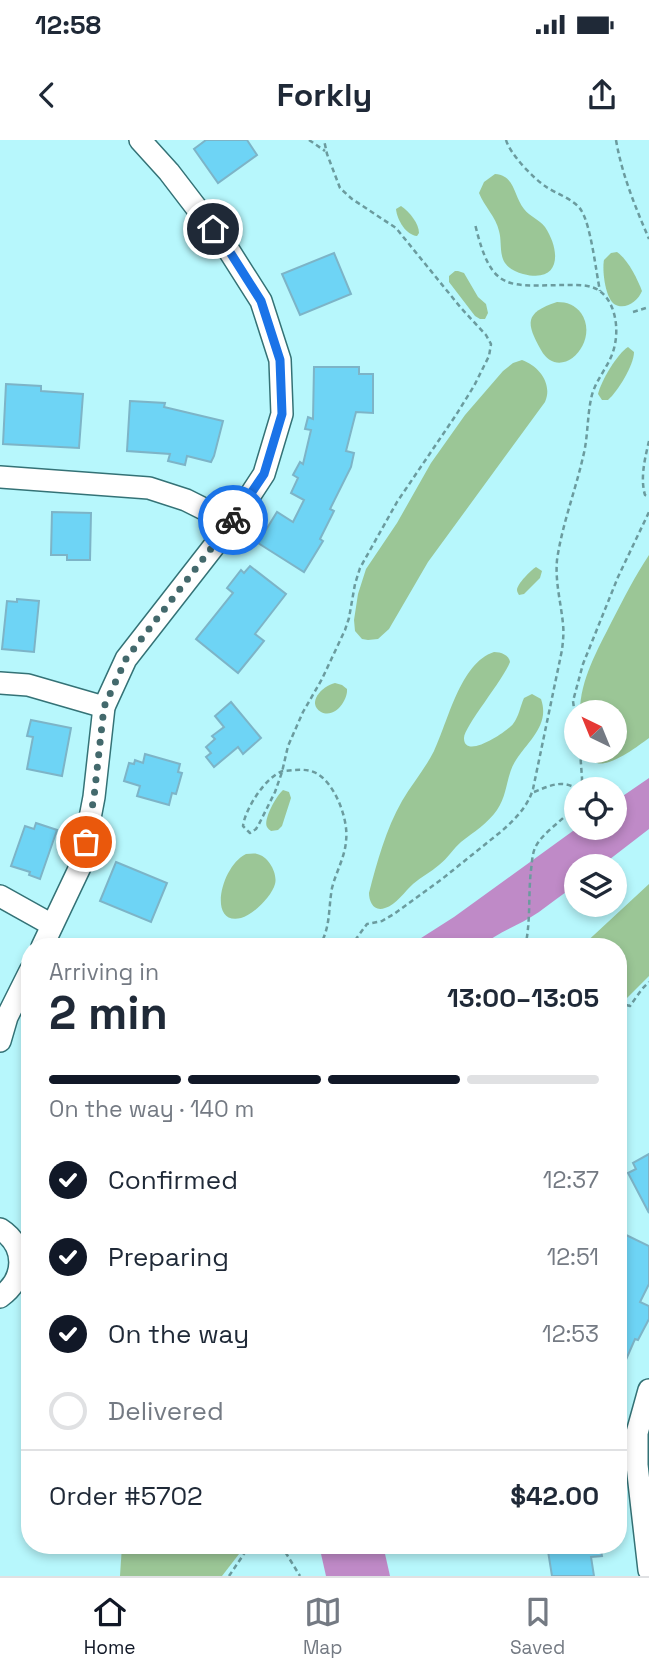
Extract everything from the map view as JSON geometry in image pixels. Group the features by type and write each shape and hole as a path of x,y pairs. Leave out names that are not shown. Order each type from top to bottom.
{"street":[{"path":"46,938 82,864 94,797 104,707 126,659 232,523 264,474 282,414 280,360 261,301 228,249 170,172 140,140"},
{"path":"0,477 149,488 186,500 232,523"},
{"path":"0,683 28,685 104,707"},
{"path":"0,896 52,925"},
{"path":"0,1041 7,1017 21,989"},
{"path":"0,1229 15,1243 20,1256 20,1269 16,1281 0,1297"},
{"path":"649,1390 637,1433 637,1465 649,1570"}],"path":[{"path":"309,140 327,154"},
{"path":"323,938 329,921 332,888 347,840 340,805 329,786 318,774 306,770 282,772 277,773 266,783 247,812 243,827 252,832 275,792 282,772 288,746 345,630 360,568 390,513 468,396 489,356 491,344 396,228 340,188 324,140"},
{"path":"506,140 510,149 538,181 580,209 587,225 600,291"},
{"path":"616,140 624,178 649,239"},
{"path":"356,938 367,924 382,921 394,914 442,879 503,830 531,798 562,650 563,622 556,576 557,560 569,503 584,454 590,401 612,355 616,337 612,307 600,291 586,286 515,285 504,281 486,260 475,224"},
{"path":"633,312 649,307"},
{"path":"649,441 643,488 645,495 649,497"},
{"path":"573,700 583,664 618,577 649,512"},
{"path":"533,792 564,783"},
{"path":"527,938 534,849 564,818"},
{"path":"627,1005 631,1006 649,982"},
{"path":"229,1576 244,1554"},
{"path":"287,1554 300,1576"}],"green space":[{"path":"495,174 507,178 524,209 543,224 550,236 554,246 554,263 551,270 545,274 523,274 509,267 503,259 497,226 479,193 484,182"},
{"path":"401,206 416,222 419,230 417,236 409,233 400,222 396,209"},
{"path":"617,252 628,264 642,291 627,306 614,304 606,290 604,260 611,253"},
{"path":"455,271 464,273 478,297 486,304 488,313 485,319 475,316 449,282 449,276"},
{"path":"557,302 576,308 586,324 586,336 576,355 558,363 549,359 541,350 531,326 533,315 538,310"},
{"path":"628,347 634,352 628,371 612,396 608,400 602,400 598,394 602,382 614,362"},
{"path":"522,360 543,376 547,389 545,402 428,562 389,629 378,639 362,639 355,631 354,620 366,569 397,523 431,463 465,415 503,371"},
{"path":"649,555 649,738 627,753 627,700 581,700 591,665"},
{"path":"536,567 542,571 540,578 524,594 519,595 519,584"},
{"path":"494,652 504,654 510,662 466,732 466,744 471,747 478,746 509,728 515,721 524,698 532,694 541,699 543,708 543,717 537,732 516,760 501,804 493,815 393,904 378,909 371,903 369,893 391,823 434,751 464,681 482,658"},
{"path":"335,683 347,689 345,698 336,711 321,712 315,700 325,688"},
{"path":"283,790 289,792 291,798 282,826 271,831 267,827 267,819"},
{"path":"246,854 261,855 268,861 274,870 275,884 256,909 241,918 230,918 224,913 221,904 224,882 237,861"},
{"path":"649,884 649,976 627,998 627,938 591,938 613,917 627,917 627,904"},
{"path":"121,1554 239,1554 222,1576 120,1576"}],"shaded area":[{"path":"649,778 649,829 617,854 564,854 564,894 539,912 493,938 421,938 564,837 564,840 627,840 627,793"},
{"path":"321,1554 385,1554 390,1576 326,1576"}],"building":[{"path":"206,140 247,140 257,155 218,183 194,149"},
{"path":"334,253 351,294 300,315 282,274"},
{"path":"314,367 359,367 359,374 373,374 373,413 356,412 346,451 354,453 351,467 330,509 334,511 320,539 323,541 304,572 258,543 277,512 293,522 304,500 291,493 298,478 293,475 300,462 303,464 311,430 305,429 308,417 313,419"},
{"path":"6,384 41,386 41,391 83,394 79,448 3,444"},
{"path":"130,401 165,403 164,407 223,421 211,462 187,456 185,465 168,461 170,454 127,451"},
{"path":"52,512 91,513 90,560 67,560 67,555 51,555"},
{"path":"250,566 286,594 255,634 264,641 238,673 196,639 233,593 227,588 241,570 244,573"},
{"path":"17,599 39,601 34,652 2,649 7,601 17,602"},
{"path":"231,702 261,738 243,754 238,747 214,767 206,757 211,753 206,747 215,739 212,736 224,727 215,716"},
{"path":"31,720 71,728 62,776 27,769 33,737 27,736"},
{"path":"145,754 180,764 178,772 182,773 176,794 172,793 169,805 137,796 140,786 124,781 129,763 134,764 135,760 143,763"},
{"path":"36,823 57,830 40,879 29,875 30,872 11,866 25,826 34,829"},
{"path":"116,862 167,883 151,922 100,901"},
{"path":"649,1154 649,1213 628,1173 636,1169 633,1163"},
{"path":"627,1235 649,1246 649,1284 640,1302 649,1306 649,1319 638,1340 635,1339 627,1357"},
{"path":"548,1554 602,1554 591,1557 594,1576 552,1576"}],"way so far":[{"path":"86,842 104,707 126,659 233,520"}],"route":[{"path":"213,229 261,301 280,360 282,414 264,474 233,520"}]}
